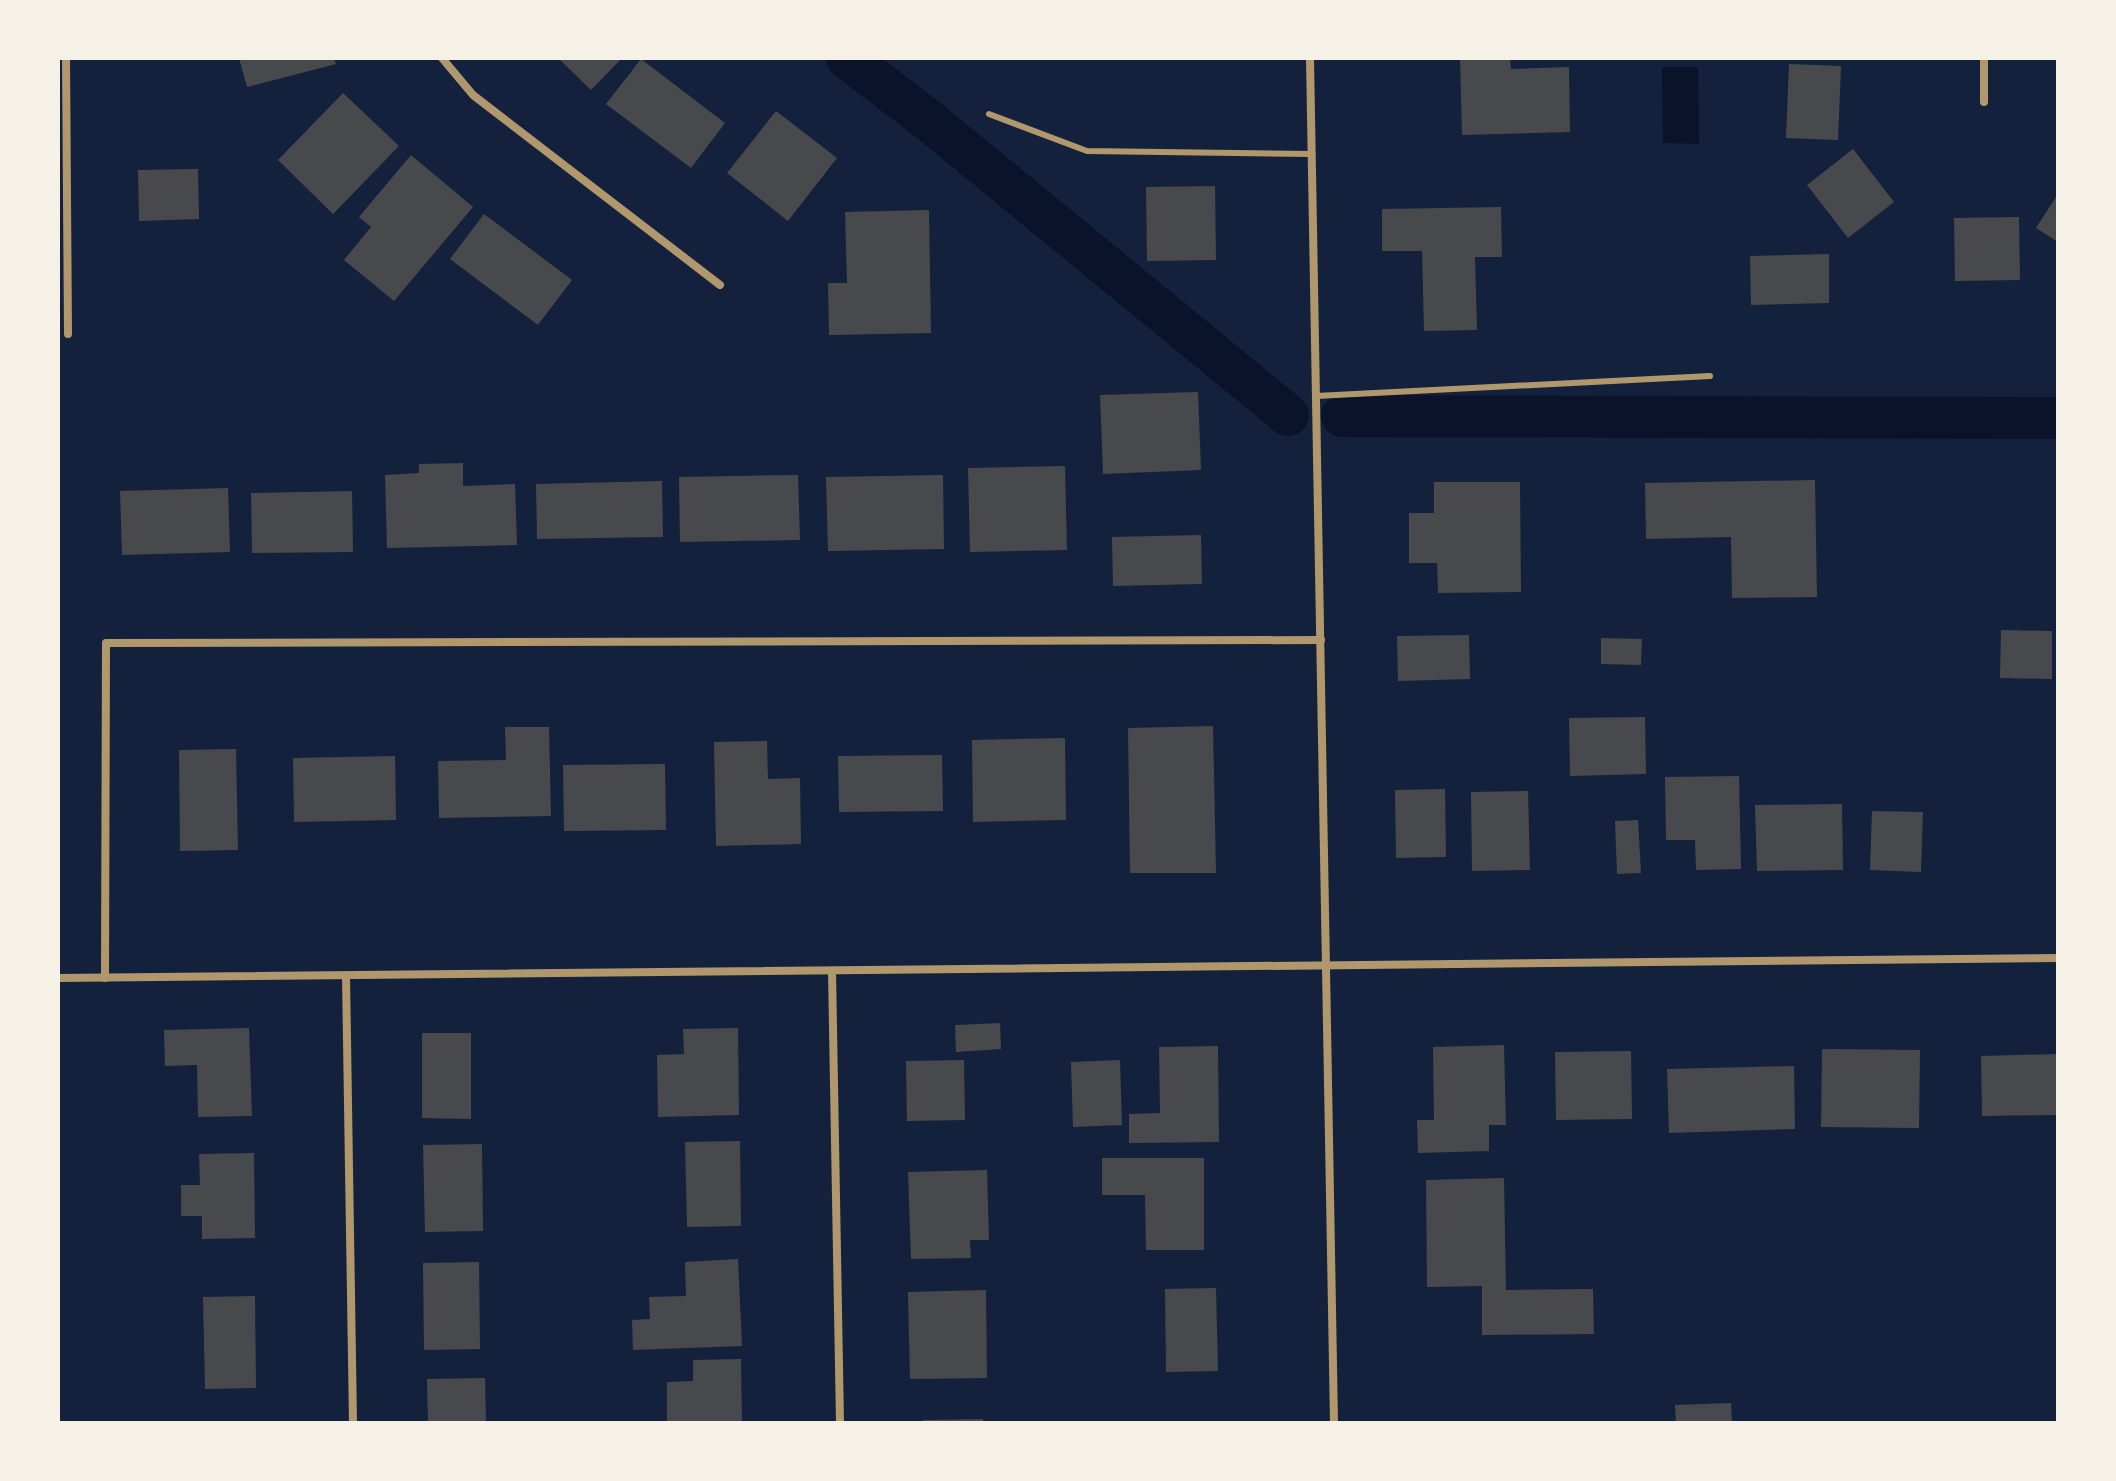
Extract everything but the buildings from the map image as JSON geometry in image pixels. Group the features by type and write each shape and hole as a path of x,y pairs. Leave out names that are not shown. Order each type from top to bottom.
{"street":[{"path":"66,58 68,334"},
{"path":"442,58 473,95 720,285"},
{"path":"1310,58 1334,1423"},
{"path":"1984,58 1984,102"},
{"path":"105,978 106,643 1321,640"},
{"path":"58,978 2058,958"},
{"path":"832,971 840,1423"},
{"path":"346,976 353,1423"}],"lane":[{"path":"989,114 1087,151 1311,154"},
{"path":"1316,396 1710,376"}],"water":[{"path":"1662,67 1698,67 1699,144 1663,143"}],"waterway":[{"path":"847,58 927,119 1288,415"},
{"path":"1342,416 2058,418"}]}
